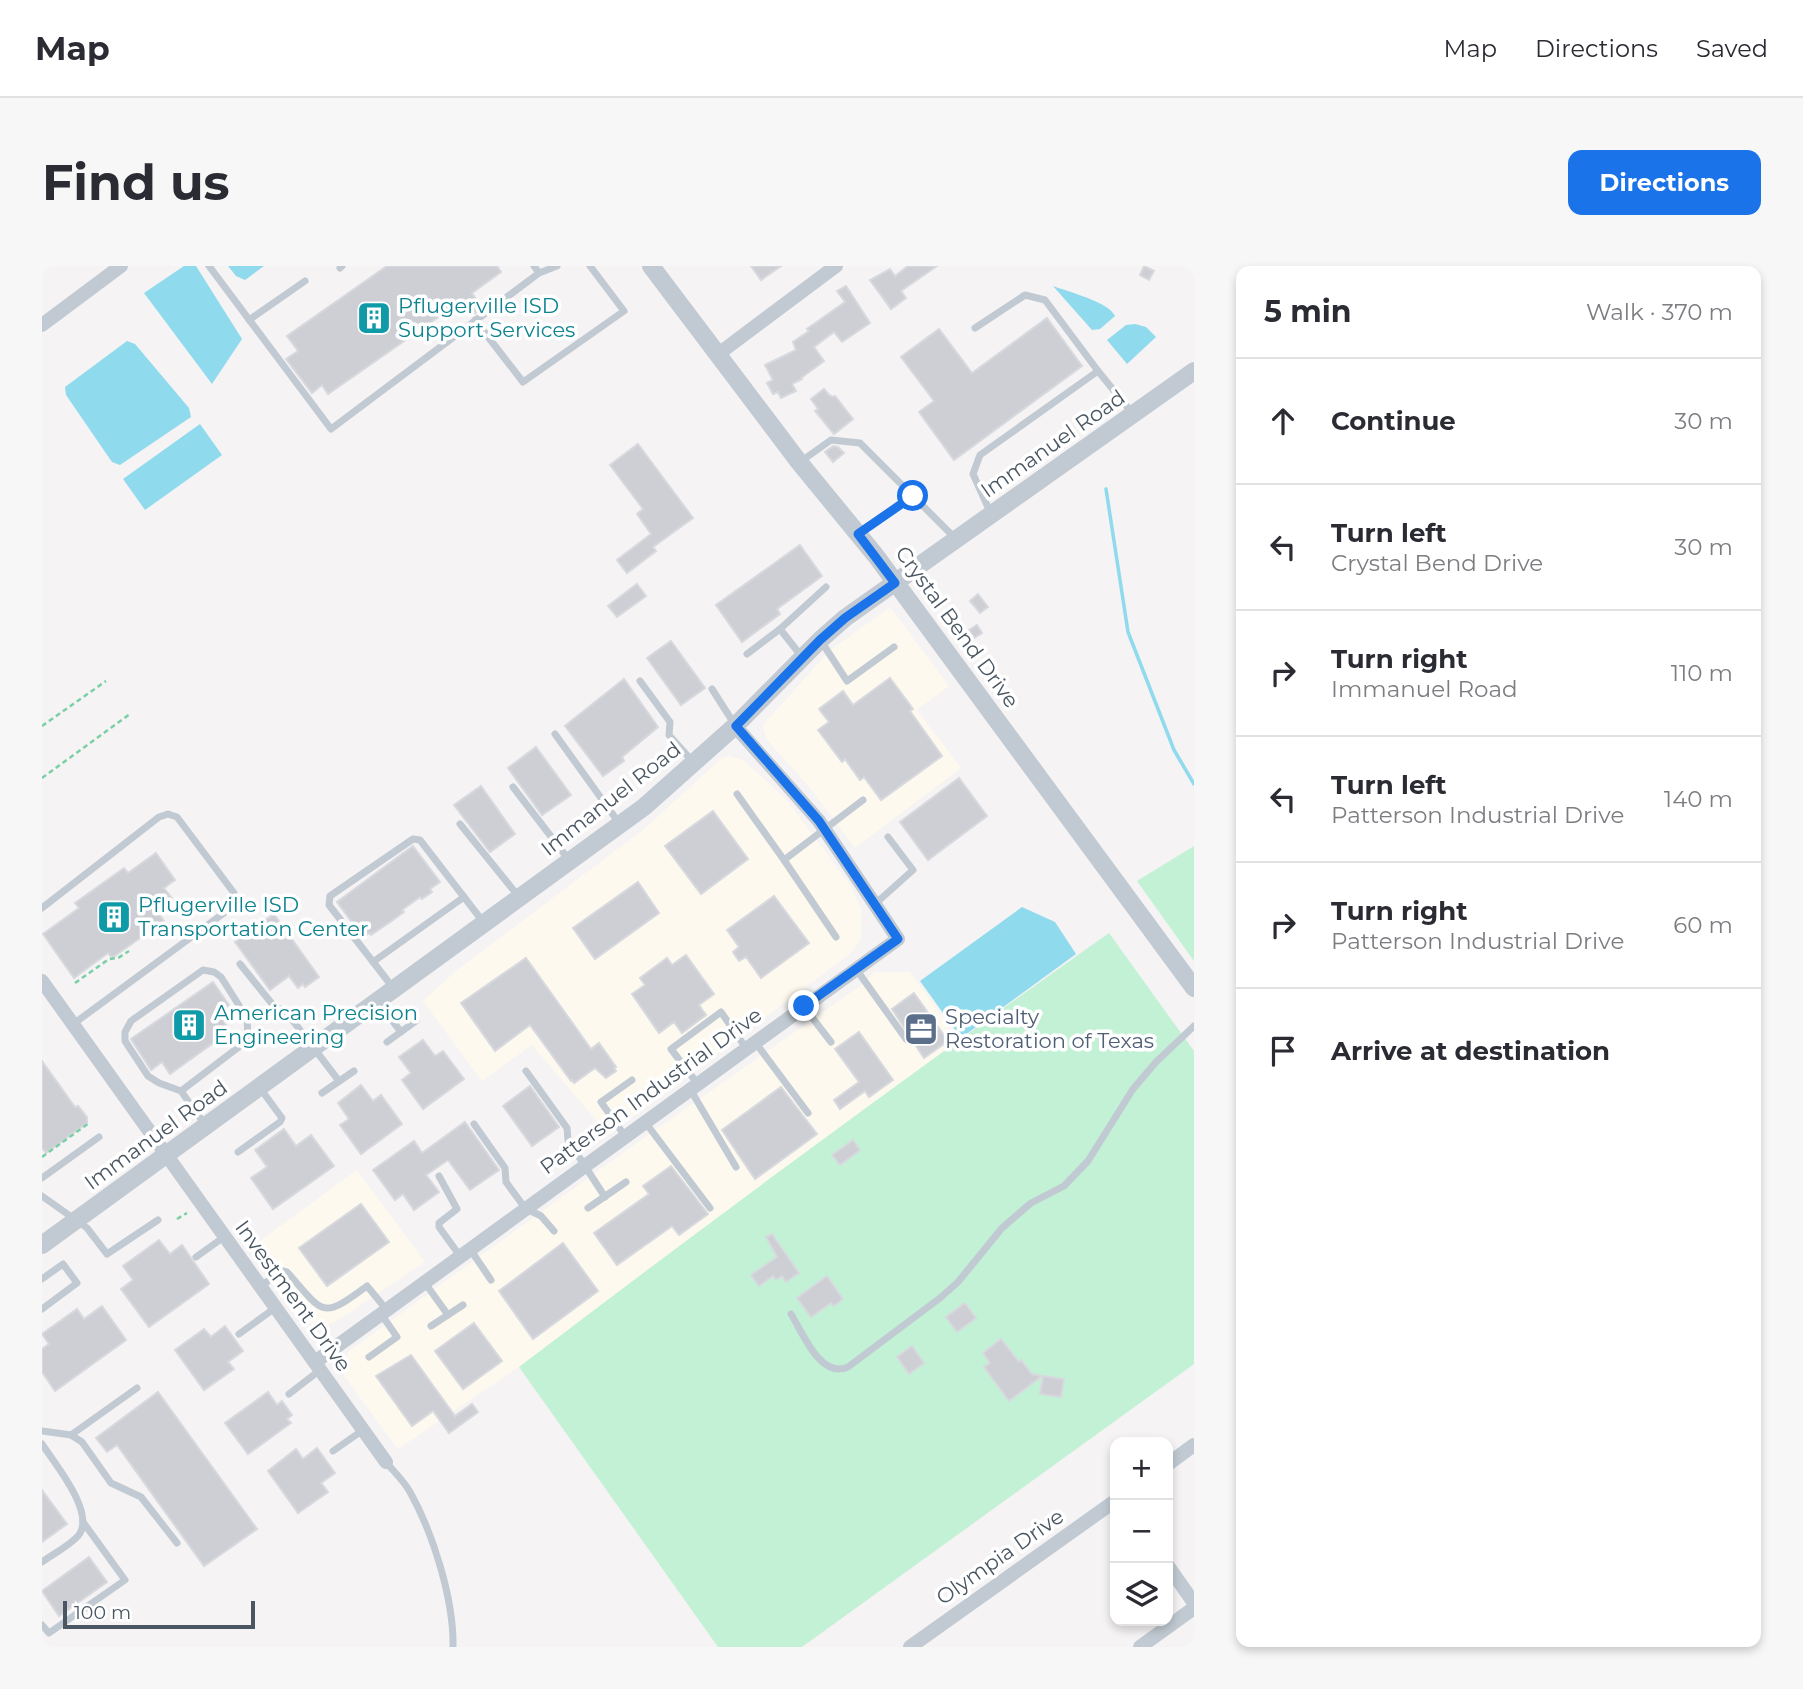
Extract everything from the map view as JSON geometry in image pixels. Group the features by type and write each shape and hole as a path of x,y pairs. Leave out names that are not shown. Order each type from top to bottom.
{"street":[{"path":"42,325 121,266"},
{"name":"Crystal Bend Drive","path":"651,266 799,462 895,583 1194,988"},
{"path":"717,355 836,266"},
{"name":"Immanuel Road","path":"42,1245 644,807 736,726 845,618 1194,371"},
{"name":"Patterson Industrial Drive","path":"317,1366 384,1312 525,1208 898,939 824,828 736,726"},
{"name":"Investment Drive","path":"42,981 386,1462"},
{"path":"1173,1460 1194,1445"},
{"name":"Olympia Drive","path":"910,1647 1110,1505"},
{"path":"1139,1647 1194,1605 1173,1574"}],"lane":[{"path":"209,266 331,429 536,270 556,266"},
{"path":"474,320 523,382 624,311 590,266"},
{"path":"249,320 304,281"},
{"path":"975,328 1025,295 1045,300 1134,415"},
{"path":"991,515 973,474 980,455 1098,371"},
{"path":"799,462 831,440 860,443 956,540"},
{"path":"858,534 913,496"},
{"path":"747,654 780,629 826,587"},
{"path":"780,629 803,658"},
{"path":"820,640 848,681 894,647"},
{"path":"640,681 670,723 669,735 694,764"},
{"path":"712,689 736,726"},
{"path":"555,734 620,824"},
{"path":"513,787 570,861"},
{"path":"737,794 836,937"},
{"path":"784,860 863,800"},
{"path":"42,908 159,817 168,814 177,817 234,893 234,902 228,909 72,1025"},
{"path":"460,824 519,898"},
{"path":"875,904 913,870 888,837"},
{"path":"394,990 329,905 330,896 413,839 420,840 484,924"},
{"path":"373,962 464,897"},
{"path":"240,964 273,1005 287,1013 340,1081"},
{"path":"856,969 906,1039"},
{"path":"180,1091 248,1040 247,1018 221,977 214,972 203,970 131,1021 125,1032 125,1041 148,1076 180,1091 207,1126"},
{"path":"378,1002 401,1032"},
{"path":"804,1006 831,1042"},
{"path":"736,1167 694,1086 671,1049 721,1012 808,1113"},
{"path":"387,1042 416,1021"},
{"path":"791,1314 821,1362 840,1370 848,1367 958,1282 1002,1228 1031,1203 1064,1186 1088,1161 1133,1089 1156,1062 1194,1026"},
{"path":"322,1093 354,1070"},
{"path":"526,1071 568,1128 568,1140 605,1197"},
{"path":"625,1136 601,1102 632,1080"},
{"path":"238,1152 282,1118 260,1088"},
{"path":"644,1121 710,1208"},
{"path":"474,1124 505,1168 506,1182 525,1208 541,1216 554,1231"},
{"path":"42,1178 99,1137"},
{"path":"439,1176 457,1209 439,1223 439,1227 491,1280"},
{"path":"588,1208 626,1182"},
{"path":"42,1196 87,1228 107,1254 158,1220"},
{"path":"196,1257 224,1237"},
{"path":"42,1279 63,1264 77,1283 42,1309"},
{"path":"259,1287 283,1271 288,1272 319,1307 330,1309 340,1306 367,1286 397,1337 369,1357"},
{"path":"425,1282 448,1315"},
{"path":"431,1326 463,1305"},
{"path":"239,1334 275,1308"},
{"path":"289,1394 317,1366"},
{"path":"71,1435 137,1388"},
{"path":"334,1451 363,1430"},
{"path":"42,1431 71,1435 82,1442 111,1483 141,1497 177,1543"},
{"path":"42,1444 80,1504 83,1522 125,1580 49,1633 42,1625"},
{"path":"386,1462 409,1490 432,1540 446,1588 453,1647"},
{"path":"42,1562 78,1535 83,1522"}],"path":[{"path":"42,726 106,681"},
{"path":"42,778 130,714"},
{"path":"75,982 109,959 118,958 130,951"},
{"path":"42,1157 89,1123"},
{"path":"177,1219 187,1213"}],"shaded area":[{"path":"890,607 949,686 917,710 961,768 855,848 810,788 766,739 763,725 829,651"},
{"path":"723,757 743,760 786,799 850,885 861,909 861,939 850,954 609,1135 532,1045 482,1081 423,1001 457,970 644,829"},
{"path":"875,972 910,972 960,1040 519,1367 398,1449 344,1376 345,1358 349,1351 860,986"},
{"path":"357,1170 425,1262 337,1321 325,1327 310,1324 301,1316 254,1245"}],"green space":[{"path":"1194,846 1194,961 1137,881"},
{"path":"1109,933 1194,1051 1194,1364 802,1647 718,1647 519,1367 812,1147"}],"water":[{"path":"184,266 196,266 242,339 212,384 144,293"},
{"path":"228,266 264,266 245,280 236,276"},
{"path":"1053,286 1097,302 1115,316 1100,329 1092,330"},
{"path":"1126,325 1146,327 1156,337 1127,364 1107,340"},
{"path":"127,341 135,344 189,408 191,417 120,465 112,462 66,395 65,387"},
{"path":"200,424 222,455 145,510 123,479"},
{"path":"1022,907 1055,922 1076,954 961,1038 920,981"}],"building":[{"name":"Pflugerville ISD Support Services","path":"387,266 497,266 501,272 472,293 482,308 474,314 463,300 328,394 322,385 312,393 286,359 298,351 287,336"},
{"path":"751,266 781,266 761,280"},
{"path":"908,266 937,266 901,291 906,298 891,309 870,280 890,269 895,276"},
{"path":"1144,266 1154,271 1149,280 1140,275"},
{"path":"846,286 870,323 842,342 834,332 814,347 824,361 792,384 796,391 781,398 778,392 773,394 767,383 773,380 765,365 796,350 793,342 845,302 837,291"},
{"path":"1047,318 1082,366 954,460 919,412 934,401 901,357 939,329 972,373"},
{"path":"824,389 829,395 835,396 853,419 834,434 815,411 818,409 811,399"},
{"path":"638,444 693,518 653,547 656,551 627,573 617,560 651,534 637,514 643,509 610,465"},
{"path":"833,446 844,453 833,462 825,452"},
{"path":"800,545 822,576 777,609 780,614 742,642 716,605"},
{"path":"637,584 646,596 617,617 608,606"},
{"path":"978,594 988,607 980,613 970,601"},
{"path":"977,625 982,633 974,638 969,630"},
{"path":"671,641 705,688 681,705 647,658"},
{"path":"890,678 942,756 881,800 864,777 860,780 845,759 842,762 818,730 829,722 819,709 843,691 853,705"},
{"path":"624,679 658,727 622,757 624,761 603,776 565,726"},
{"path":"536,747 571,795 542,815 508,768"},
{"path":"959,778 987,816 928,860 900,822"},
{"path":"481,786 515,834 490,852 454,805"},
{"path":"713,811 748,859 701,894 665,846"},
{"path":"413,846 440,882 430,889 432,892 422,899 420,897 393,920 371,935 370,933 363,937 337,902"},
{"name":"Pflugerville ISD Transportation Center","path":"156,853 175,880 164,888 174,901 158,912 164,921 112,958 108,953 74,978 43,934 79,908 75,903 124,868 128,873"},
{"path":"638,882 659,913 595,959 573,928"},
{"path":"774,896 809,943 761,978 746,957 739,961 733,952 739,947 727,930"},
{"path":"274,914 319,977 305,987 303,984 298,988 289,976 270,990 235,942"},
{"path":"686,955 714,994 699,1005 706,1015 682,1033 674,1022 659,1033 632,994 645,985 640,978 667,958 672,965"},
{"path":"526,958 591,1049 599,1043 616,1071 606,1078 595,1068 574,1083 530,1025 495,1051 461,1003"},
{"name":"American Precision Engineering","path":"213,982 233,1011 222,1019 230,1031 170,1074 162,1062 151,1070 131,1039"},
{"path":"914,993 948,1041 924,1058 892,1009"},
{"path":"859,1032 893,1080 869,1097 865,1091 840,1109 834,1100 859,1082 835,1049"},
{"path":"423,1040 435,1056 443,1051 464,1079 423,1109 402,1080 411,1073 399,1057"},
{"path":"42,1061 75,1107 78,1106 87,1117 87,1123 46,1153 42,1148"},
{"path":"361,1085 373,1101 381,1095 402,1124 361,1154 340,1125 349,1119 338,1103"},
{"path":"530,1086 559,1127 532,1146 503,1106"},
{"path":"781,1087 817,1134 755,1179 722,1130"},
{"path":"465,1122 499,1170 470,1190 448,1160 426,1175 439,1192 414,1210 403,1194 395,1200 373,1170 414,1141 422,1153"},
{"path":"284,1129 296,1146 311,1135 334,1166 273,1209 251,1178 267,1167 255,1150"},
{"path":"853,1140 860,1150 840,1165 832,1155"},
{"path":"671,1166 708,1214 679,1235 672,1226 617,1265 594,1233 649,1194 643,1186"},
{"path":"361,1204 389,1242 327,1286 299,1248"},
{"path":"772,1234 799,1273 786,1282 782,1276 776,1280 773,1276 759,1286 751,1275 777,1257 766,1237"},
{"path":"159,1240 170,1254 182,1245 209,1284 149,1327 121,1289 133,1280 123,1266"},
{"path":"563,1243 598,1291 533,1339 499,1291"},
{"path":"827,1276 843,1299 834,1306 831,1303 811,1317 797,1298"},
{"path":"965,1303 976,1318 957,1332 946,1317"},
{"path":"102,1306 126,1340 55,1391 42,1372 42,1349 49,1344 42,1334 77,1309 84,1319"},
{"path":"474,1323 502,1361 463,1389 435,1351"},
{"path":"225,1326 243,1351 228,1362 234,1369 204,1390 175,1350 204,1329 211,1337"},
{"path":"1001,1339 1032,1374 1042,1376 1009,1401 984,1367 990,1363 983,1353"},
{"path":"912,1346 924,1363 909,1374 897,1357"},
{"path":"411,1355 455,1416 472,1404 478,1412 449,1433 433,1411 412,1426 376,1376"},
{"path":"1043,1376 1064,1379 1061,1397 1040,1394"},
{"path":"158,1392 257,1529 204,1566 117,1445 107,1452 96,1438"},
{"path":"268,1392 277,1405 282,1401 292,1415 287,1419 291,1423 248,1454 225,1423"},
{"path":"317,1448 335,1473 321,1483 328,1492 298,1513 268,1471 296,1449 303,1459"},
{"path":"42,1490 67,1524 42,1542"},
{"path":"89,1557 107,1582 59,1616 42,1591"}],"waterway":[{"path":"1106,489 1128,632 1174,750 1194,784"}],"place":[{"name":"Pflugerville ISD Support Services","path":"374,318"},
{"name":"Pflugerville ISD Transportation Center","path":"114,917"},
{"name":"American Precision Engineering","path":"189,1025"},
{"name":"Specialty Restoration of Texas","path":"921,1029"}],"route":[{"path":"804,1006 898,939 819,821 736,726 820,640 845,618 895,583 858,534 913,496"}]}
